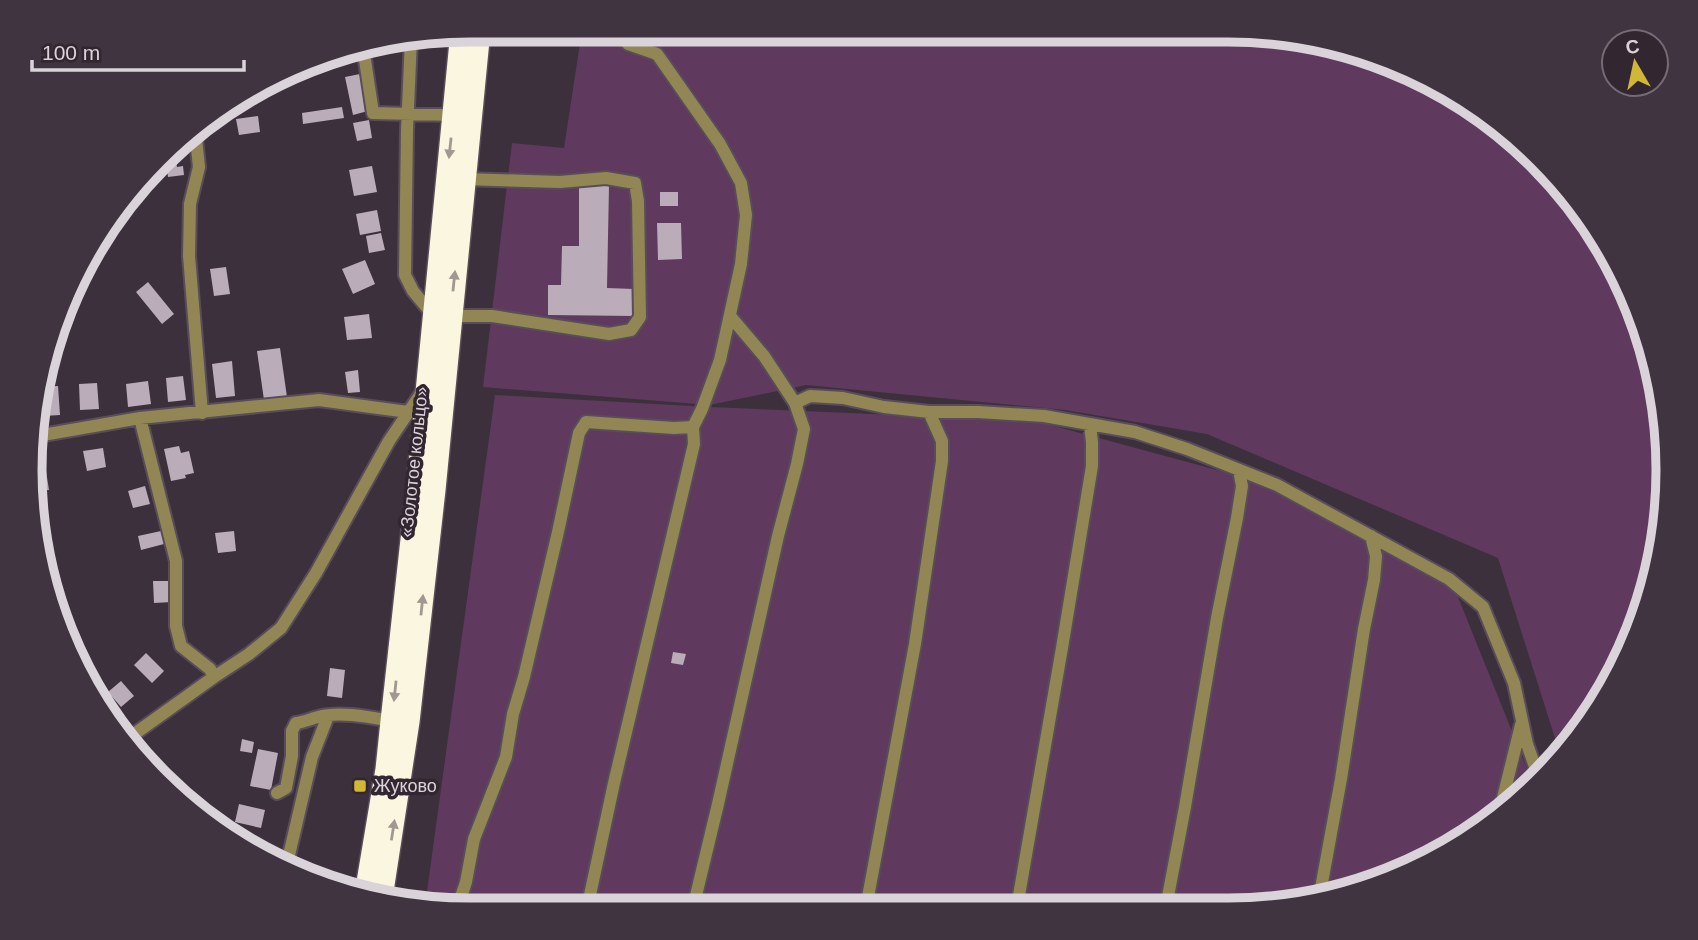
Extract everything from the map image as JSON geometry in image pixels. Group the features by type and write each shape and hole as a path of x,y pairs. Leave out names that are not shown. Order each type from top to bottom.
{"highway":[{"name":"«Золотое кольцо»","path":"383,889 409,722 435,490 446,366 442,316 460,42"},
{"name":"«Золотое кольцо»","path":"367,885 386,769 428,383 442,316 464,179 479,42"}],"street":[{"path":"589,898 694,444 693,427 720,360 741,264 746,215 741,183 720,144 657,54 627,42"},
{"path":"411,46 405,275 413,291 442,316 492,316 609,334 631,330 640,317 638,201 635,183 606,178 560,182 464,179"},
{"path":"364,56 373,113 454,115"},
{"path":"196,141 199,167 190,204 189,256 202,413"},
{"path":"695,898 804,429 795,403 764,356 730,316"},
{"path":"133,735 249,654 281,628 316,573 389,441 428,383 446,366"},
{"path":"795,403 810,396 843,398 884,407 929,412 1044,416 1135,432 1187,449 1278,485 1449,579 1483,607 1514,683 1527,744 1535,768"},
{"path":"44,435 140,418 319,400 408,412"},
{"path":"868,898 915,644 942,461 942,441 929,412"},
{"path":"140,418 176,561 176,626 181,646 210,669 215,677"},
{"path":"461,898 474,839 506,757 513,714 524,677 579,433 586,422 693,427"},
{"path":"1019,898 1091,466 1090,426"},
{"path":"1168,898 1237,517 1241,486 1239,470"},
{"path":"1321,887 1342,779 1374,580 1376,556 1371,537"},
{"path":"277,793 286,788 292,756 292,731 296,723 318,717 348,715 391,720"},
{"path":"289,857 312,757 328,716"},
{"path":"1503,798 1522,722"}],"shaded area":[{"path":"580,43 1256,43 1311,50 1366,65 1417,86 1466,114 1489,130 1531,167 1568,209 1584,232 1623,306 1648,387 1656,470 1648,553 1623,634 1584,708 1557,744 1498,558 1207,434 1065,410 806,385 710,405 483,387 512,143 564,148"},
{"path":"495,395 1036,421 1265,483 1454,587 1529,774 1489,810 1417,854 1366,875 1311,890 1284,894 1228,898 470,898 426,895"}],"building":[{"path":"360,74 368,111 353,115 345,77"},
{"path":"342,107 344,118 303,124 302,113"},
{"path":"258,116 260,132 239,135 236,119"},
{"path":"369,120 372,138 357,141 353,123"},
{"path":"176,159 177,167 183,166 184,175 168,177 167,170 164,170"},
{"path":"372,166 377,192 354,196 349,170"},
{"path":"579,185 609,186 607,288 634,289 634,316 548,315 548,285 561,285 562,246 579,246"},
{"path":"660,192 678,192 678,206 660,206"},
{"path":"377,210 381,231 360,235 356,214"},
{"path":"657,223 681,223 682,259 658,260"},
{"path":"381,233 385,250 369,253 366,236"},
{"path":"365,260 375,284 353,294 342,269"},
{"path":"226,267 230,294 214,296 210,269"},
{"path":"148,282 174,314 162,324 136,292"},
{"path":"369,314 372,338 347,340 344,317"},
{"path":"280,348 287,397 264,400 257,351"},
{"path":"232,361 235,396 216,398 212,364"},
{"path":"358,370 360,392 348,393 345,372"},
{"path":"183,376 186,400 168,402 166,378"},
{"path":"148,381 151,404 128,407 126,384"},
{"path":"97,383 99,409 80,410 79,384"},
{"path":"50,386 58,386 60,415 46,416"},
{"path":"179,446 181,453 189,451 194,473 171,481 164,449"},
{"path":"103,448 106,467 87,471 83,451"},
{"path":"46,471 49,490 43,491 42,472"},
{"path":"145,486 150,504 133,508 128,491"},
{"path":"161,531 164,544 141,550 138,536"},
{"path":"234,531 236,551 218,553 215,533"},
{"path":"153,581 171,581 172,602 154,603"},
{"path":"673,652 686,654 683,665 671,663"},
{"path":"146,653 164,671 152,683 134,665"},
{"path":"330,668 345,670 342,698 327,696"},
{"path":"121,681 134,696 121,707 108,692"},
{"path":"242,739 254,742 252,753 240,751"},
{"path":"258,749 278,753 271,790 250,786"},
{"path":"239,804 265,810 261,828 235,822"}],"place":[{"name":"Жуково","path":"360,786"}]}
